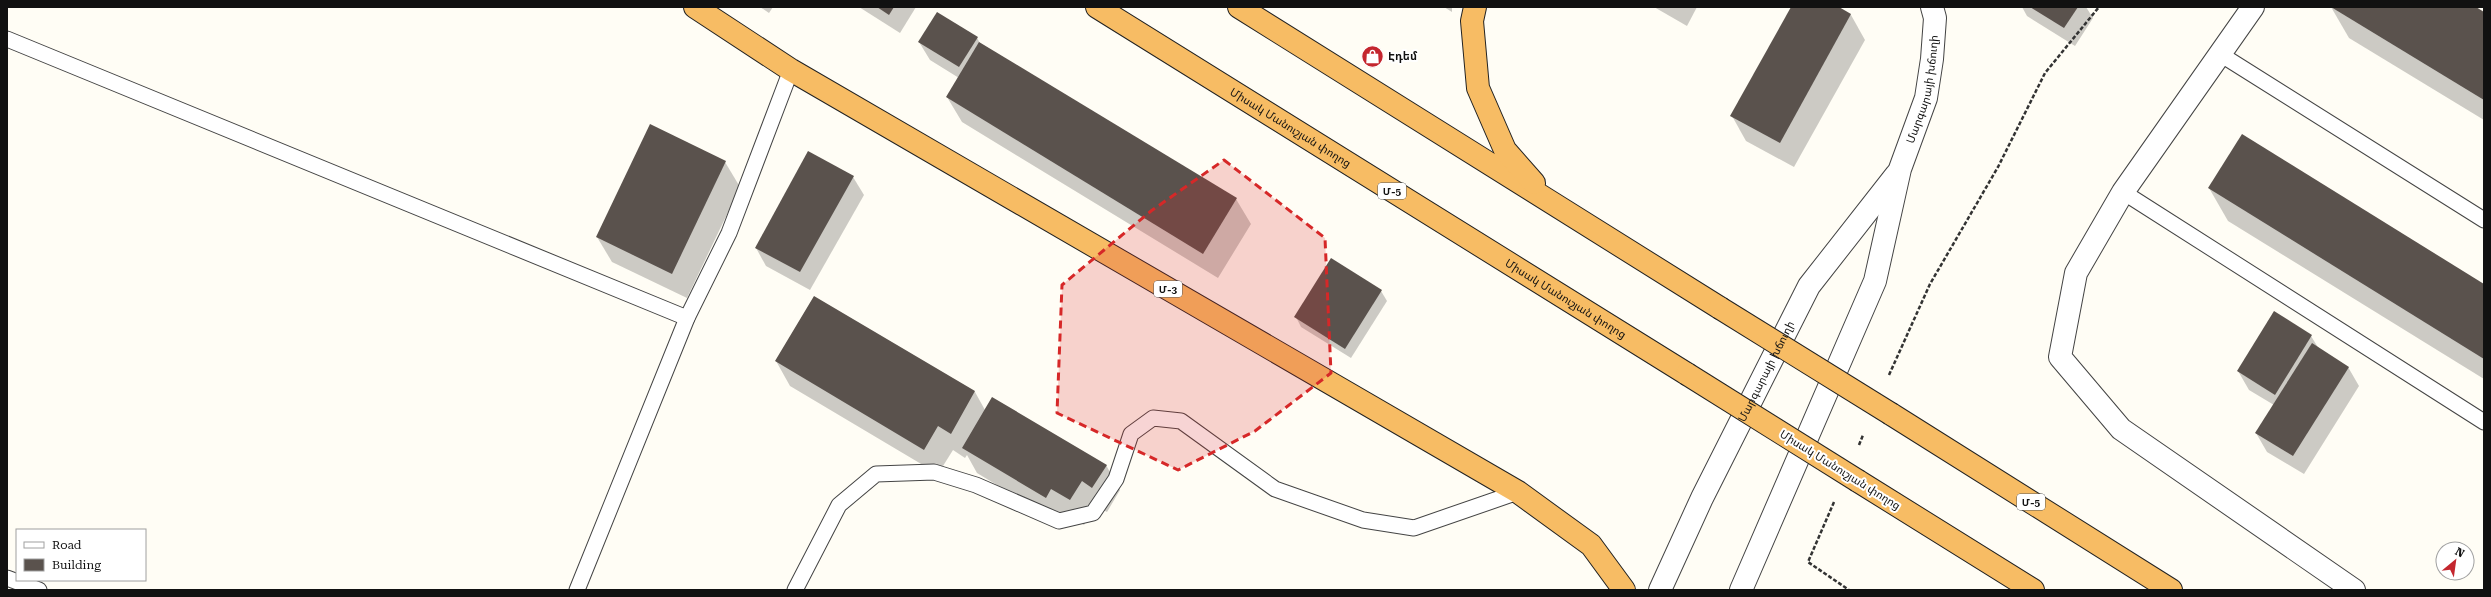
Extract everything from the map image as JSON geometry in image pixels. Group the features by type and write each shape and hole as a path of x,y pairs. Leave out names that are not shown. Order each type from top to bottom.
{"highway":[{"name":"Մ-3","path":"695,7 791,70 1518,492 1591,544 1624,590"},
{"name":"Միսակ Մանուշյան փողոց","path":"1097,7 2033,590"},
{"name":"Մ-5","path":"1238,7 2171,590"},
{"path":"1475,7 1472,21 1478,88 1505,150 1549,201"}],"street":[{"path":"2253,7 2123,192 2076,273 2060,357 2121,429 2354,590"},
{"name":"Մարգարայի խճուղի","path":"1741,590 1875,281 1900,169 1926,98 1937,11"},
{"name":"Մարգարայի խճուղի","path":"1660,590 1702,498 1809,286 1900,169"}],"lane":[{"path":"7,39 687,318"},
{"path":"2220,54 2484,220"},
{"path":"577,590 687,318 729,234 791,70"},
{"path":"2123,192 2484,422"},
{"path":"795,590 839,505 876,474 934,472 976,485 1059,521 1093,512 1116,479 1131,434 1154,418 1181,421 1275,489 1363,520 1414,528 1518,492"},
{"path":"7,578 39,590"}],"path":[{"path":"1887,381 1930,284 1998,167 2045,73 2099,7"},
{"path":"1858,447 1864,432"},
{"path":"1836,498 1808,562 1849,590"}],"highlighted area":[{"path":"1224,160 1325,238 1331,373 1255,431 1178,470 1057,413 1062,285 1151,211"}],"building":[{"path":"877,7 894,7 889,15"},
{"path":"1791,7 1839,7 1851,14 1780,143 1730,116"},
{"path":"2030,7 2078,7 2064,28"},
{"path":"2331,7 2476,7 2484,12 2484,100"},
{"path":"937,12 978,37 959,67 918,42"},
{"path":"979,42 1237,198 1203,254 946,97"},
{"path":"650,124 726,161 672,274 596,237"},
{"path":"2242,134 2484,284 2484,359 2208,188"},
{"path":"808,151 854,176 800,272 755,248"},
{"path":"1331,258 1382,290 1345,349 1294,317"},
{"path":"814,296 975,391 951,434 938,426 924,450 775,361"},
{"path":"2274,311 2312,335 2275,395 2237,371"},
{"path":"2312,343 2349,367 2293,456 2255,433"},
{"path":"992,397 1107,465 1092,488 1082,481 1070,500 1051,489 1046,498 962,448"}],"place":[{"name":"Էդեմ","path":"1372,56"}]}
